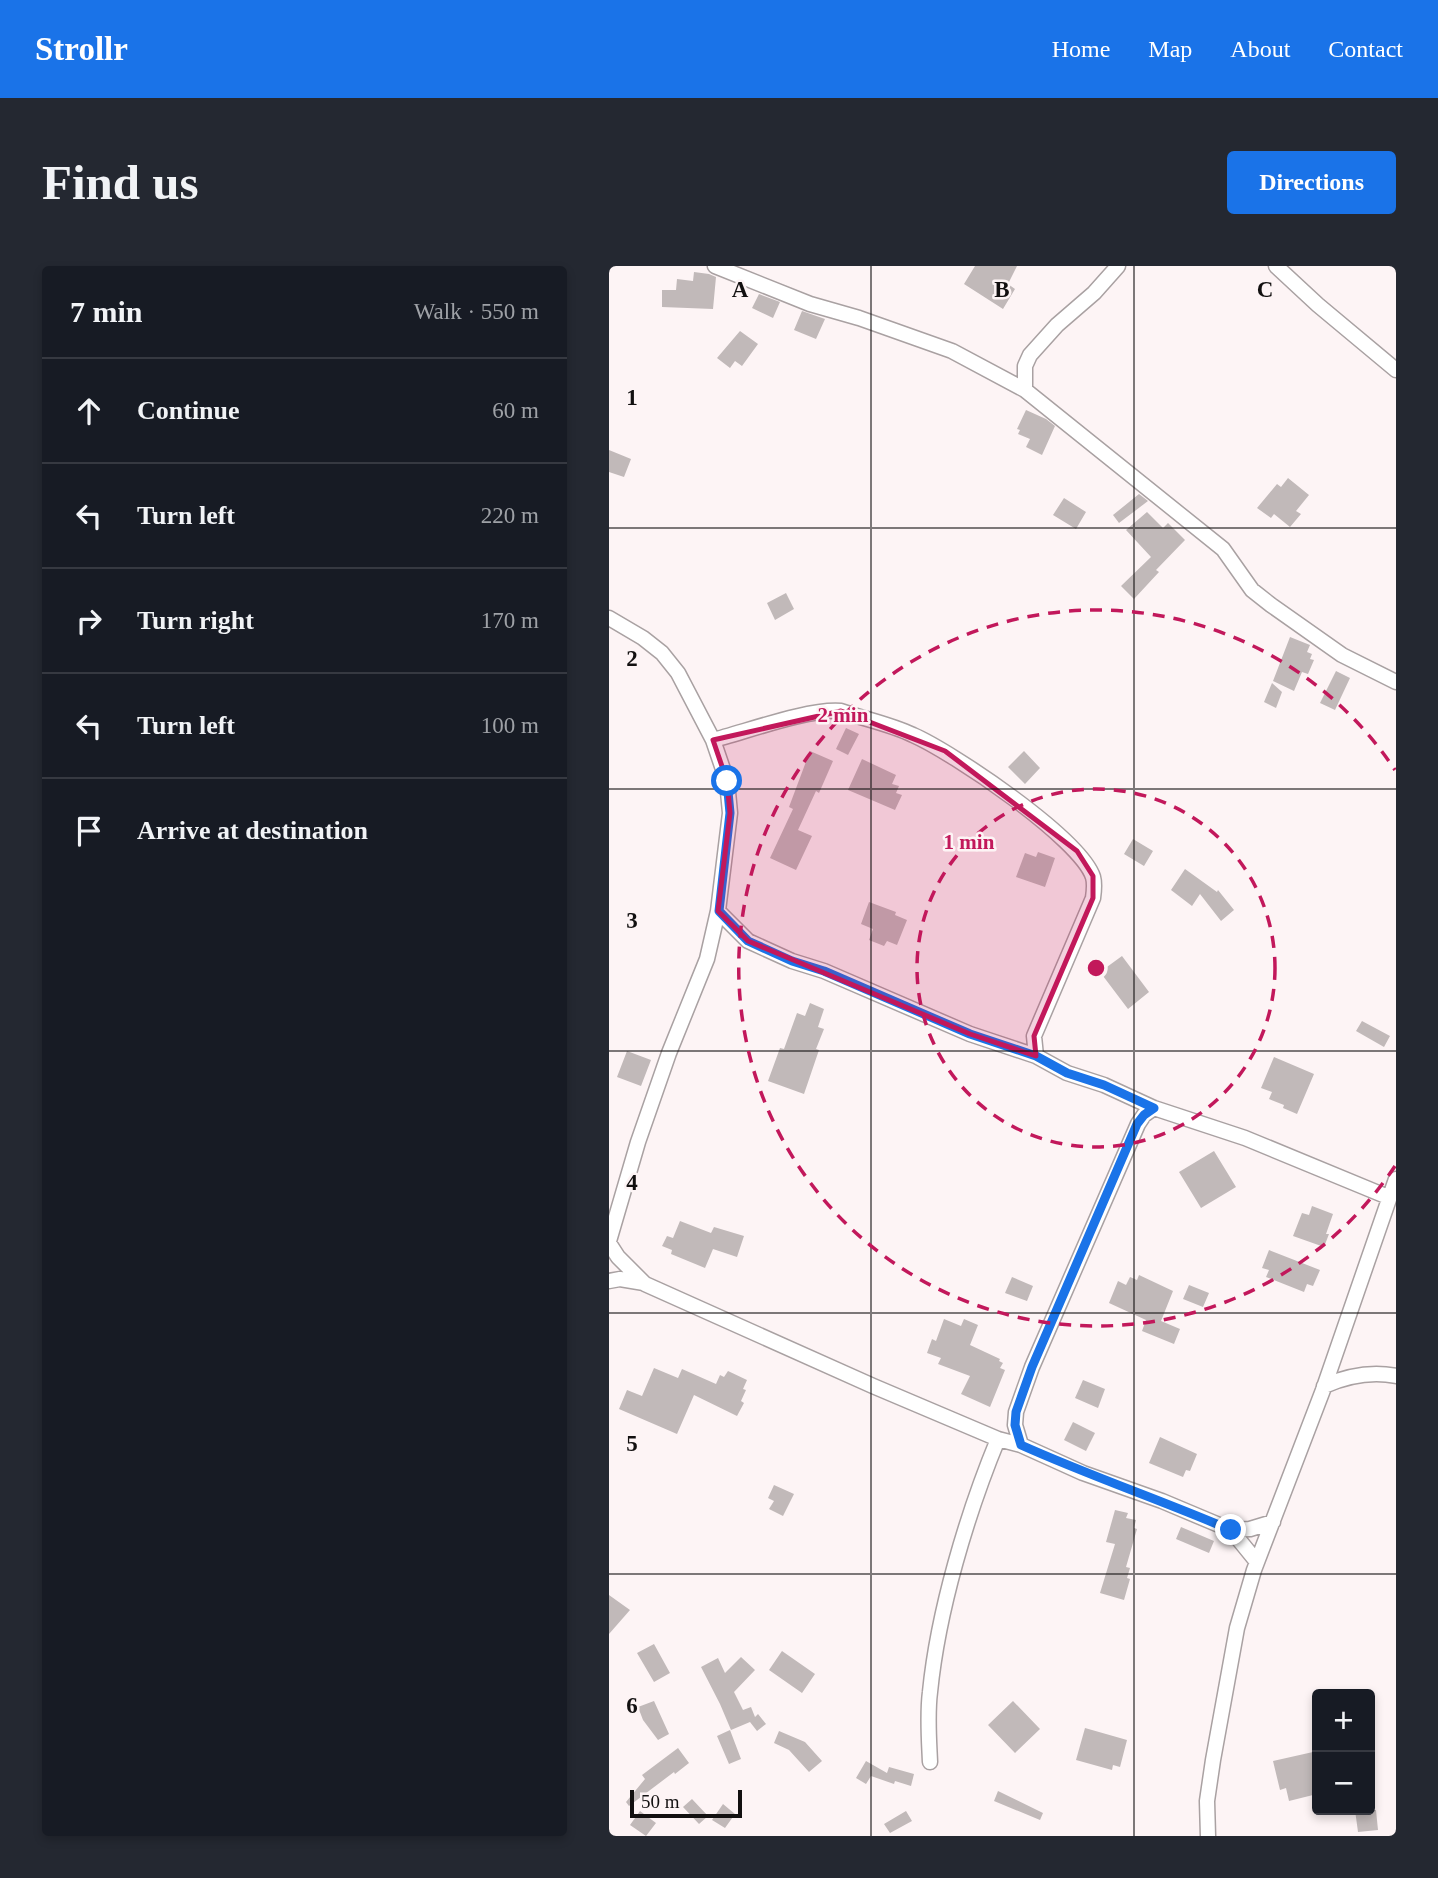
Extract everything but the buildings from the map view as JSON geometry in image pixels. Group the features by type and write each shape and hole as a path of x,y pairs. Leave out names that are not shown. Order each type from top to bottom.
{"street":[{"path":"715,266 810,304 859,318 952,351 1025,390 1223,549 1252,590 1271,605 1342,654 1396,682"},
{"path":"1025,390 1025,366 1030,355 1118,266"},
{"path":"1276,266 1396,370"},
{"path":"609,618 662,653 678,673 713,740 727,781 730,813 719,911 707,959 669,1053 638,1142 609,1242 618,1257 645,1284"},
{"path":"713,740 830,710 841,711 910,733 945,751 1077,851 1093,876 1093,898 1034,1036 1036,1056"},
{"path":"719,911 748,941 792,961 844,979 970,1034 1036,1056 1067,1073 1104,1085 1154,1108 1245,1138 1388,1197"},
{"path":"1021,1445 1015,1417 1032,1367 1137,1124 1154,1108"},
{"path":"1208,1836 1207,1801 1237,1628 1257,1562 1324,1386 1396,1179"},
{"path":"609,1281 620,1279 645,1284 994,1437 1021,1445 1231,1530 1250,1529 1273,1522"},
{"path":"1324,1386 1376,1372 1396,1376"},
{"path":"930,1762 929,1694 944,1610 994,1437 1015,1417"},
{"path":"1231,1530 1257,1562"}],"highlighted area":[{"path":"841,711 945,751 1077,851 1093,876 1093,898 1034,1036 1036,1056 970,1034 748,941 718,911 730,813 727,781 713,740"}],"route":[{"path":"727,781 730,813 719,911 748,941 970,1034 1036,1056 1067,1073 1104,1085 1154,1108 1137,1124 1032,1367 1016,1412 1015,1425 1021,1445 1231,1530"}]}
